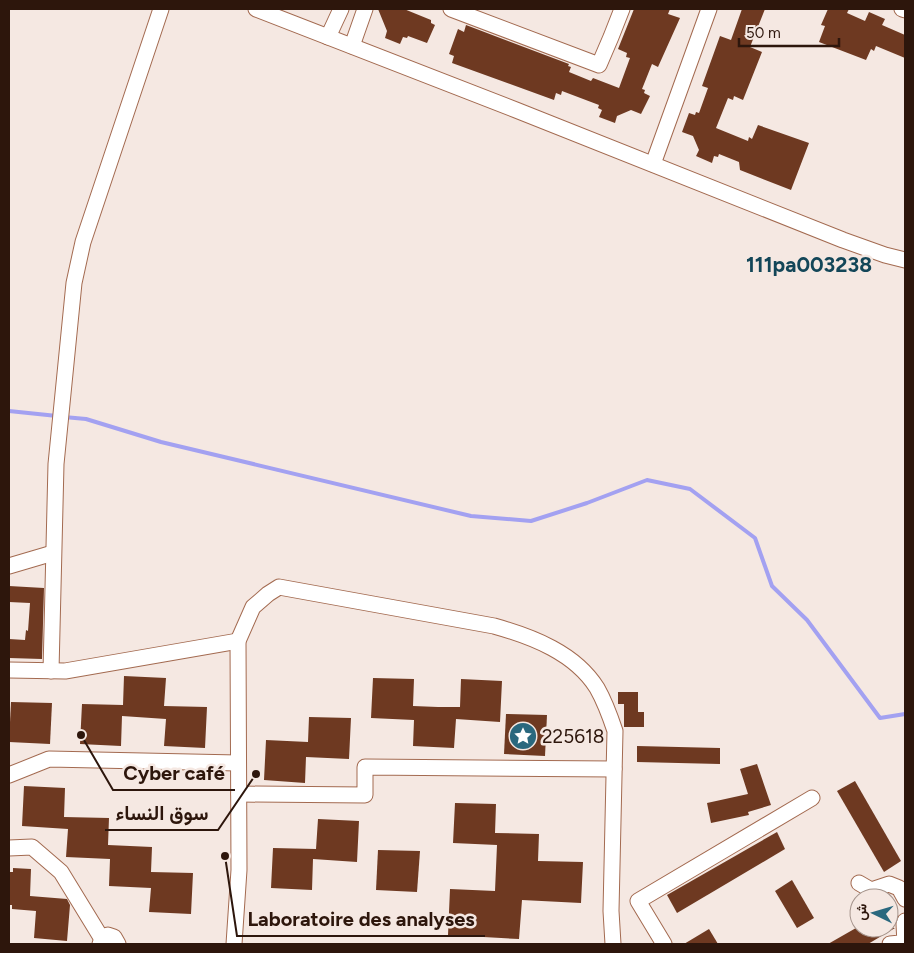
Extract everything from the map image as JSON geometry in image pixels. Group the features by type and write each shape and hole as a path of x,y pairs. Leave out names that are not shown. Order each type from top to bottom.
{"street":[{"path":"51,672 56,464 74,283 83,242 161,9"},
{"path":"256,9 850,243 905,260"},
{"path":"328,37 341,9"},
{"path":"352,46 365,9"},
{"path":"452,9 599,65 622,9"},
{"path":"653,164 709,9"},
{"path":"9,566 53,553"},
{"path":"234,944 239,870 238,642 253,607 279,587 494,626 522,634 557,650 578,666 597,688 608,710 615,731 611,911 613,944"},
{"path":"9,670 65,671 238,642"},
{"path":"9,775 50,759 238,762"},
{"path":"239,794 365,795 365,767 614,769"},
{"path":"664,944 638,901 812,798"},
{"path":"9,848 32,847 61,872 101,941 106,936 112,936 118,944"},
{"path":"858,883 872,890 889,884 903,890"},
{"path":"890,944 905,944 905,921"}],"building":[{"path":"378,9 404,9 431,20 431,23 435,25 427,43 408,36 407,38 403,37 400,44 385,38 387,31"},
{"path":"634,9 670,9 668,14 680,18 658,67 652,64 642,89 645,90 644,93 650,96 641,114 631,110 617,116 615,123 599,117 602,110 598,108 599,105 562,91 561,95 556,93 554,100 452,63 454,56 449,54 458,29 464,32 466,25 569,64 568,66 571,67 569,72 591,81 593,78 619,88 630,58 626,57 627,53 618,49"},
{"path":"742,9 765,9 750,47 762,52 743,100 734,96 733,100 728,98 716,128 748,141 749,137 752,139 758,125 809,143 791,190 740,170 739,162 719,154 718,157 714,156 712,163 696,156 699,150 693,136 682,132 689,113 695,115 696,112 699,113 708,88 702,86 720,36 731,40"},
{"path":"828,9 849,9 847,13 865,21 869,12 885,19 882,25 905,35 905,58 876,46 874,51 871,49 866,60 819,42 825,26 821,25"},
{"path":"9,586 44,588 42,659 9,658 9,639 25,640 26,630 28,631 30,603 9,602"},
{"path":"124,676 166,678 164,706 207,707 205,748 164,746 166,719 122,716 121,746 80,744 82,704 123,705"},
{"path":"373,678 414,679 413,706 438,707 460,707 461,679 502,681 500,722 456,719 454,748 413,746 414,720 371,718"},
{"path":"618,692 638,692 638,712 644,712 644,727 624,727 624,704 618,704"},
{"path":"11,702 52,703 50,744 9,742"},
{"path":"506,714 547,715 545,756 504,754"},
{"path":"309,717 351,718 349,759 306,757 305,783 264,780 266,740 308,742"},
{"path":"637,746 720,748 720,764 637,762"},
{"path":"757,764 771,805 748,812 749,815 711,823 707,803 748,794 740,769"},
{"path":"855,781 901,861 884,872 837,791"},
{"path":"24,786 65,788 64,817 109,818 108,845 152,847 151,872 193,873 191,914 149,912 151,888 109,886 110,859 66,857 68,829 22,826"},
{"path":"455,803 496,804 495,833 539,834 538,861 583,862 581,903 522,900 519,939 448,935 450,889 495,891 497,845 453,843"},
{"path":"318,819 359,821 357,862 313,859 312,890 271,888 273,848 316,849"},
{"path":"777,832 785,849 677,913 667,895"},
{"path":"378,850 420,851 417,892 376,890"},
{"path":"13,868 31,869 30,896 67,899 70,905 67,941 34,938 36,911 12,909 12,905 9,905 9,872 13,872"},
{"path":"792,880 814,918 797,928 775,891"},
{"path":"709,929 718,944 684,944"},
{"path":"849,932 849,938 878,938 868,944 828,944"}],"waterway":[{"path":"9,411 57,416"},
{"path":"64,417 86,419 161,442 471,516 531,521 587,503 647,480 690,489 755,538 772,586 807,620 880,718 905,714"}],"place":[{"name":"Cyber café","path":"81,735"},
{"name":"225618","path":"523,736"},
{"name":"سوق النساء","path":"256,774"},
{"name":"Laboratoire des analyses","path":"225,856"}],"district":[{"name":"111pa003238","path":"809,264"}]}
